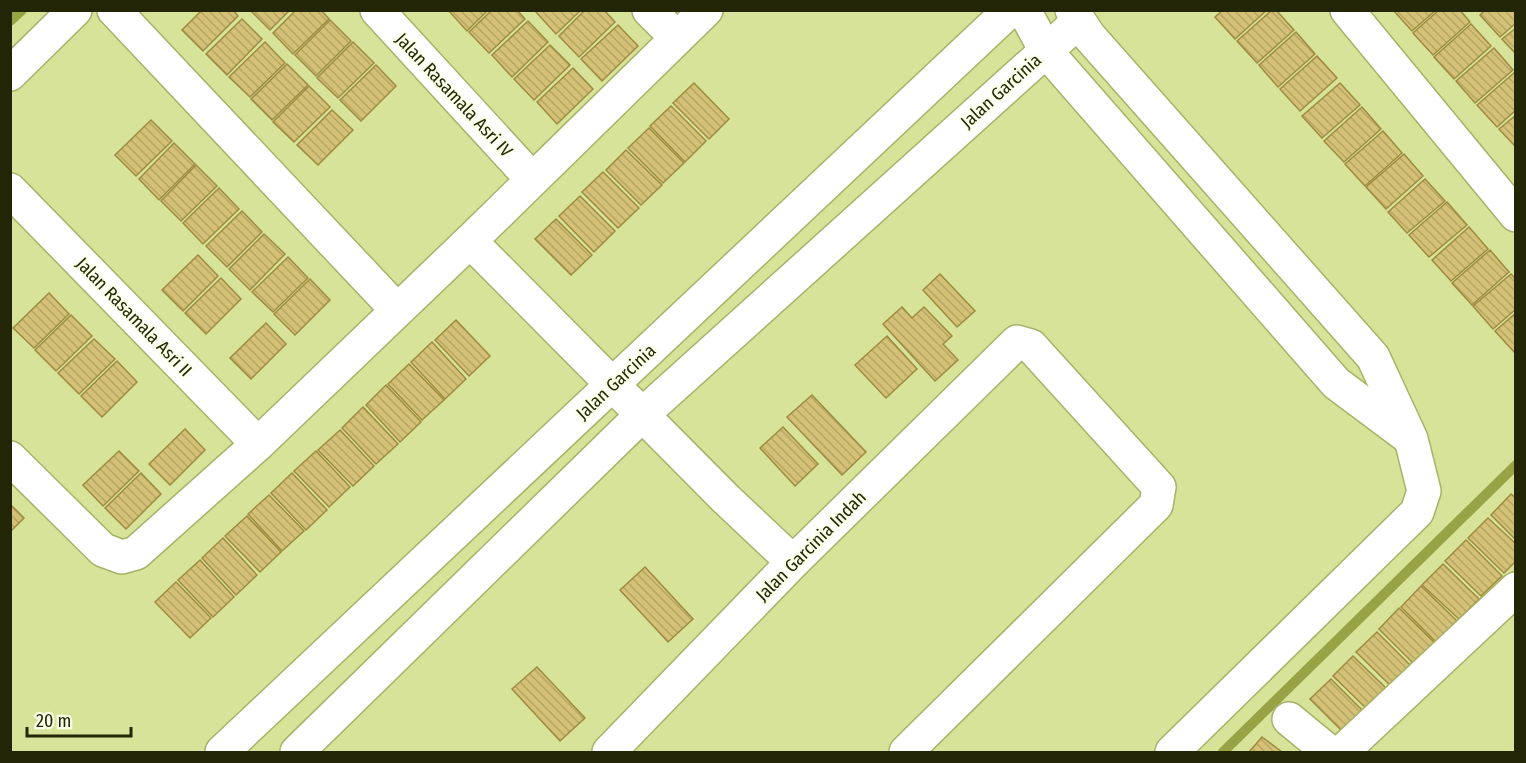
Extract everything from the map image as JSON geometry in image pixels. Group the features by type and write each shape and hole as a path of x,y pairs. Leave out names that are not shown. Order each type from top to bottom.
{"street":[{"path":"10,74 75,10"},
{"path":"114,10 397,310"},
{"name":"Jalan Rasamala Asri IV","path":"377,10 532,179"},
{"path":"649,10 677,38"},
{"path":"10,458 103,550 122,557 135,553 258,444 706,10"},
{"name":"Jalan Garcinia","path":"222,753 1010,10"},
{"path":"1024,10 1046,51 1336,383 1411,439"},
{"path":"1347,10 1515,215"},
{"path":"1075,16 1373,357 1411,439 1424,490 1417,512 1172,753"},
{"name":"Jalan Garcinia","path":"297,753 643,414 1046,51 1075,16"},
{"name":"Jalan Rasamala Asri II","path":"10,190 258,444"},
{"path":"470,241 726,499 793,562"},
{"name":"Jalan Garcinia Indah","path":"609,753 793,562 1017,342 1030,346 1159,488 1156,506 906,753"},
{"path":"1342,753 1515,590"},
{"path":"1288,718 1329,753"}],"building":[{"path":"202,10 233,10 238,16 203,51 182,30"},
{"path":"250,10 290,10 270,30"},
{"path":"296,10 321,10 329,19 293,54 273,33"},
{"path":"448,10 488,10 467,31"},
{"path":"492,10 517,10 525,19 489,53 469,32"},
{"path":"538,10 581,10 556,34 536,12"},
{"path":"585,10 604,10 615,22 579,57 559,36"},
{"path":"1223,10 1267,10 1235,39 1215,17"},
{"path":"1272,10 1276,10 1294,30 1257,63 1237,41"},
{"path":"1393,10 1436,10 1412,31"},
{"path":"1439,10 1460,10 1470,22 1433,55 1413,33"},
{"path":"1485,10 1516,10 1516,23 1500,37 1480,15"},
{"path":"242,19 262,39 227,75 206,54"},
{"path":"330,20 351,41 316,76 295,55"},
{"path":"528,21 548,42 512,77 492,55"},
{"path":"1471,24 1491,46 1454,79 1434,57"},
{"path":"618,25 638,46 602,81 581,59"},
{"path":"1516,28 1516,54 1502,39"},
{"path":"1296,32 1315,54 1278,87 1259,65"},
{"path":"265,42 285,63 250,97 229,77"},
{"path":"353,42 374,63 338,98 317,78"},
{"path":"550,45 570,65 534,100 514,79"},
{"path":"1494,48 1513,70 1475,103 1456,81"},
{"path":"1317,56 1337,78 1300,111 1280,89"},
{"path":"287,64 308,85 272,120 251,99"},
{"path":"376,65 396,86 361,121 340,100"},
{"path":"573,68 593,89 557,124 537,102"},
{"path":"1515,72 1516,110 1497,127 1477,105"},
{"path":"694,83 729,119 709,139 673,103"},
{"path":"1340,83 1360,105 1322,138 1302,116"},
{"path":"309,86 330,107 294,142 273,122"},
{"path":"671,106 706,141 685,162 650,126"},
{"path":"1362,107 1381,129 1344,162 1324,141"},
{"path":"332,110 353,130 318,165 297,145"},
{"path":"1516,115 1516,147 1499,129"},
{"path":"151,120 172,141 136,176 115,155"},
{"path":"649,128 684,163 663,183 628,148"},
{"path":"1383,131 1402,153 1365,186 1345,164"},
{"path":"174,143 195,164 159,200 139,179"},
{"path":"626,150 662,185 641,205 606,170"},
{"path":"1404,154 1423,176 1386,209 1366,187"},
{"path":"196,165 217,186 181,221 161,201"},
{"path":"603,172 639,208 618,228 582,192"},
{"path":"1425,179 1445,201 1407,233 1388,212"},
{"path":"219,188 239,209 203,244 183,223"},
{"path":"580,196 615,231 594,252 559,216"},
{"path":"1447,202 1467,225 1429,257 1409,235"},
{"path":"242,211 262,232 227,267 206,246"},
{"path":"556,219 592,255 571,275 535,239"},
{"path":"1469,227 1488,249 1451,281 1432,260"},
{"path":"264,234 285,254 250,290 229,269"},
{"path":"1490,250 1509,272 1472,305 1452,283"},
{"path":"198,255 218,276 183,311 162,290"},
{"path":"288,257 308,278 273,312 252,292"},
{"path":"940,274 975,311 957,327 923,290"},
{"path":"1511,274 1516,279 1516,309 1493,329 1473,306"},
{"path":"221,278 241,299 206,334 185,313"},
{"path":"310,279 330,300 295,335 274,314"},
{"path":"49,293 69,314 34,348 13,328"},
{"path":"902,307 912,318 924,307 952,336 943,344 958,360 935,381 883,324"},
{"path":"1516,313 1516,352 1515,353 1495,331"},
{"path":"71,315 92,336 56,371 35,350"},
{"path":"456,320 490,356 469,376 435,340"},
{"path":"266,323 286,344 251,379 230,358"},
{"path":"887,336 917,369 886,398 855,365"},
{"path":"94,339 115,359 79,394 58,373"},
{"path":"432,342 466,379 445,399 411,362"},
{"path":"117,361 137,382 102,417 81,396"},
{"path":"409,364 444,400 422,420 388,384"},
{"path":"386,385 421,422 400,442 366,405"},
{"path":"812,395 866,452 842,475 787,417"},
{"path":"363,407 398,444 376,464 342,428"},
{"path":"783,427 818,464 795,486 760,448"},
{"path":"185,429 205,450 170,485 149,464"},
{"path":"340,430 374,466 353,486 318,450"},
{"path":"119,451 139,471 103,506 83,485"},
{"path":"316,451 350,487 329,507 294,471"},
{"path":"141,473 161,494 126,529 105,508"},
{"path":"292,473 327,510 306,530 271,493"},
{"path":"1511,494 1516,498 1516,540 1491,515"},
{"path":"269,495 304,531 282,551 248,514"},
{"path":"10,504 24,518 10,532"},
{"path":"247,516 281,552 260,572 225,536"},
{"path":"1488,518 1516,544 1516,561 1504,573 1468,538"},
{"path":"223,538 257,575 236,595 202,558"},
{"path":"1466,540 1502,576 1481,596 1445,561"},
{"path":"200,560 234,597 213,617 178,580"},
{"path":"1443,564 1479,599 1459,619 1422,585"},
{"path":"645,567 693,619 668,642 620,590"},
{"path":"176,582 211,618 190,638 155,602"},
{"path":"1421,586 1457,621 1436,642 1401,607"},
{"path":"1399,608 1435,643 1414,664 1379,629"},
{"path":"1377,632 1412,667 1392,687 1356,652"},
{"path":"1353,656 1389,691 1369,711 1333,676"},
{"path":"537,667 585,718 560,741 512,689"},
{"path":"1331,679 1366,714 1346,735 1310,699"},
{"path":"1262,737 1282,752 1249,752"}],"waterway":[{"path":"10,21 22,10"},
{"path":"1223,752 1516,465"}]}
